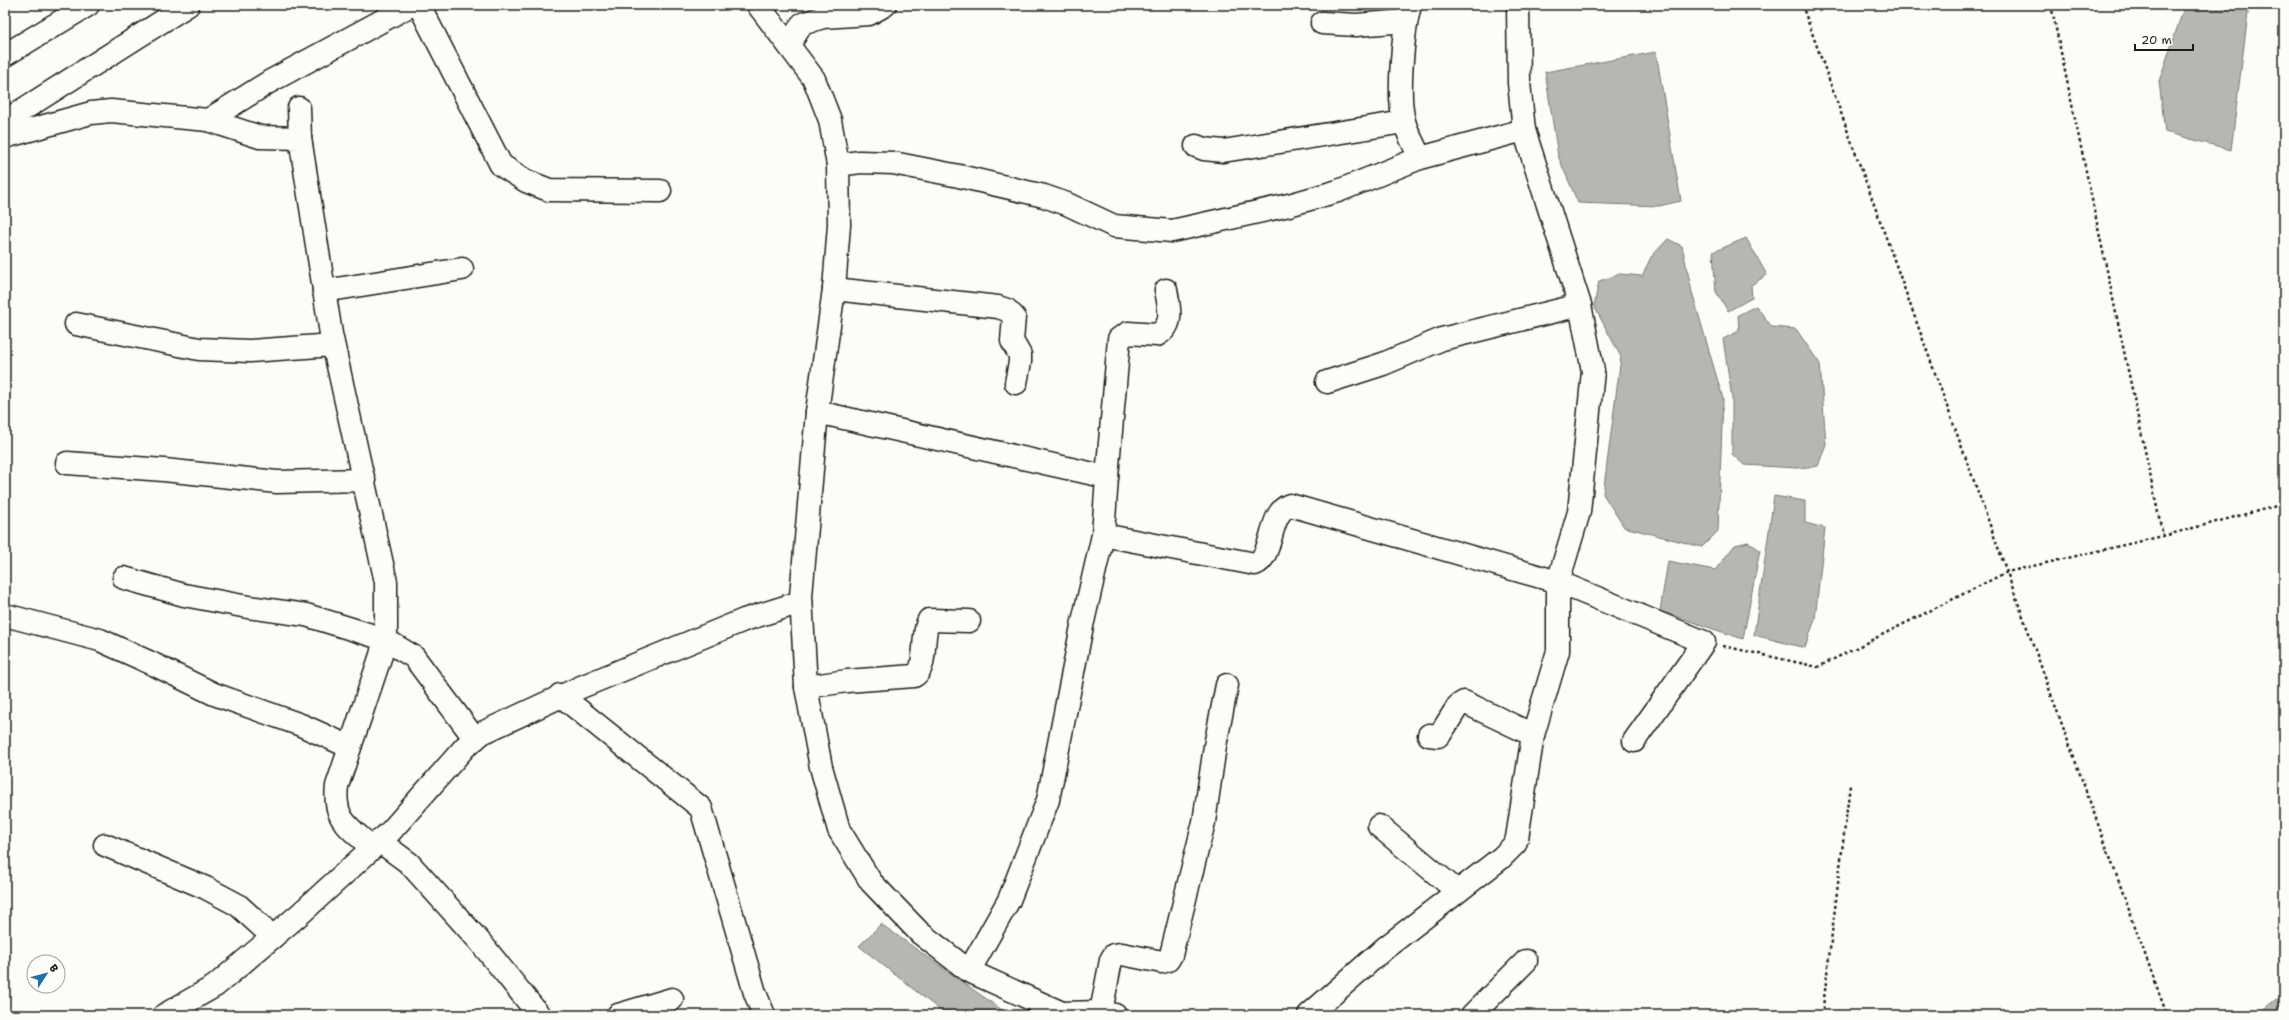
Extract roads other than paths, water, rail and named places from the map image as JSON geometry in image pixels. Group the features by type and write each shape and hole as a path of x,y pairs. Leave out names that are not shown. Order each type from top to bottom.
{"street":[{"path":"5,55 88,5"},
{"path":"5,120 188,5"},
{"path":"208,120 269,82 412,5"},
{"path":"419,5 501,164 526,181 548,190 660,191"},
{"path":"758,5 814,79 830,120 838,165 839,225 834,289 817,412 801,602 806,687 821,767 839,830 871,882 920,933 969,970 1062,1014 1108,1013 1111,960 1114,955 1122,954 1162,962 1168,960 1171,955 1204,822 1214,746 1227,685"},
{"path":"789,44 802,24 823,17 870,14 885,5"},
{"path":"1309,1015 1380,953 1457,891 1502,858 1515,844 1533,735 1558,651 1558,582 1578,512 1587,448 1593,371 1580,305 1524,130 1520,83 1518,5"},
{"path":"1322,23 1356,25 1408,13 1400,104 1404,122 1420,158"},
{"path":"299,108 300,138 333,344 386,582 382,655 337,786 335,802 340,818 376,845 409,863 481,943 539,1015"},
{"path":"5,137 91,113 111,111 208,120 260,137 300,138"},
{"path":"1196,146 1204,150 1223,151 1404,122"},
{"path":"838,165 860,162 893,164 959,176 1044,196 1067,204 1114,226 1172,232 1289,205 1338,191 1420,158 1524,130"},
{"path":"324,291 462,268"},
{"path":"834,289 1007,310 1014,317 1012,341 1020,355 1016,382"},
{"path":"969,970 1009,900 1048,800 1082,626 1103,535 1119,339 1128,333 1157,335 1167,327 1170,316 1166,290"},
{"path":"1327,382 1383,364 1442,339 1580,305"},
{"path":"76,324 199,349 250,351 333,344"},
{"path":"817,412 1107,477"},
{"path":"66,463 164,470 277,482 364,480"},
{"path":"1103,535 1255,564 1262,559 1280,512 1290,505 1558,582 1704,642 1634,741"},
{"path":"124,578 184,595 248,607 306,615 384,639 414,657 475,739"},
{"path":"164,1015 214,986 273,937 391,831 465,747 475,739 505,721 560,695 744,620 801,602"},
{"path":"5,615 100,640 214,694 300,725 350,747"},
{"path":"806,687 847,681 914,676 921,669 926,627 929,620 969,621"},
{"path":"560,695 701,808 755,993 764,1015"},
{"path":"1429,735 1438,736 1458,706 1464,702 1533,735"},
{"path":"1379,826 1457,891"},
{"path":"105,845 206,888 231,901 273,937"},
{"path":"1472,1015 1526,961"},
{"path":"618,1015 672,999"}]}
